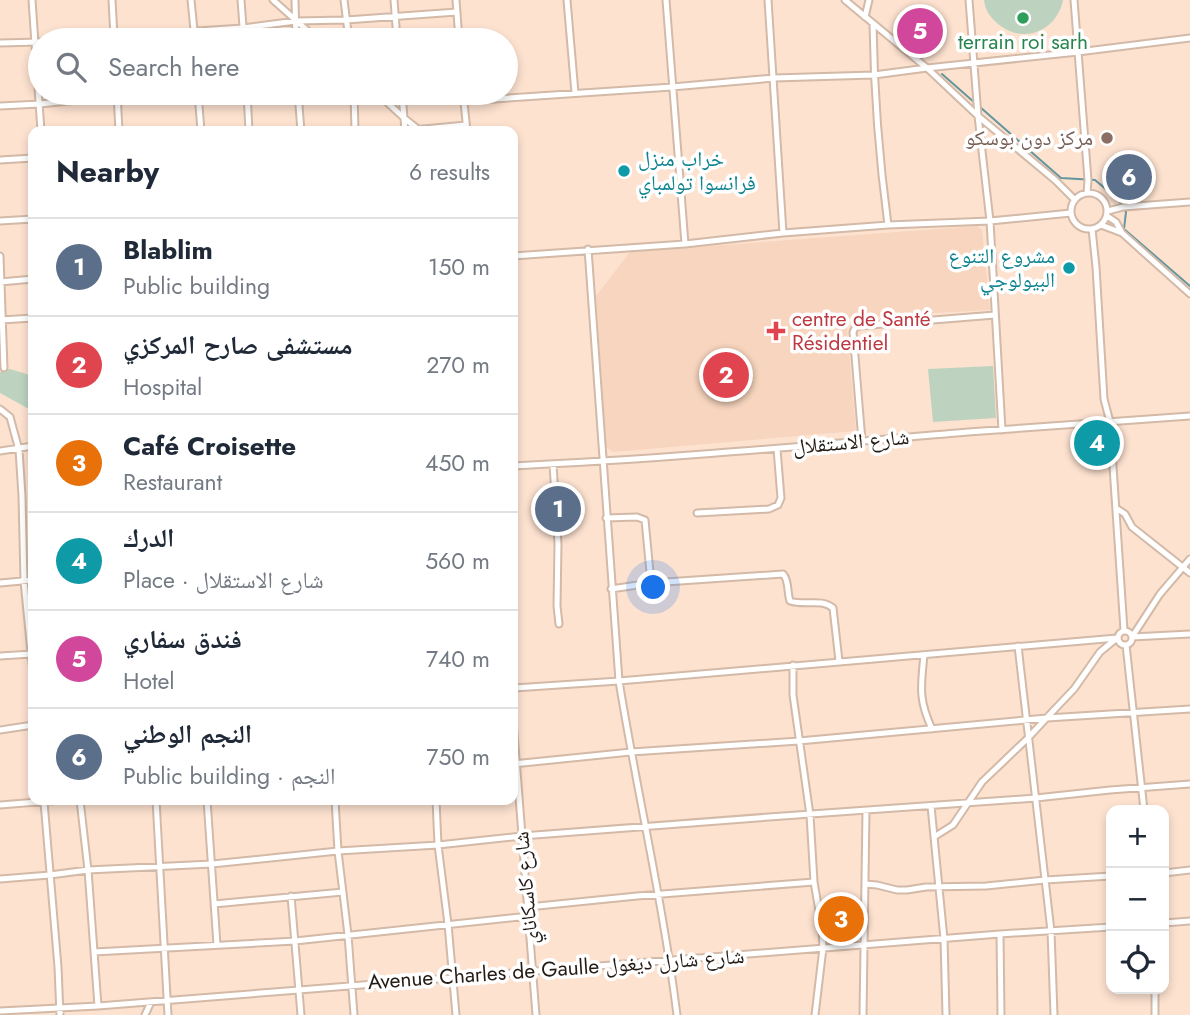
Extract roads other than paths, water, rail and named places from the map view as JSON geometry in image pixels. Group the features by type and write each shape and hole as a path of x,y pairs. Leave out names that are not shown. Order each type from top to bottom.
{"street":[{"path":"32,0 35,28"},
{"path":"112,0 113,28"},
{"path":"191,0 194,28"},
{"path":"241,0 243,28 296,21 457,12"},
{"path":"273,0 304,28"},
{"path":"295,0 296,28"},
{"path":"344,0 347,28"},
{"path":"394,0 396,28"},
{"path":"456,0 458,28"},
{"path":"567,0 575,93"},
{"path":"666,0 685,244"},
{"path":"768,0 783,233"},
{"path":"845,0 927,68 978,116 1055,180 1074,200"},
{"path":"865,17 869,0"},
{"path":"969,0 990,220 1002,430"},
{"path":"1074,0 1087,193"},
{"path":"873,24 881,172 888,225"},
{"path":"518,97 774,78 874,75 1190,38"},
{"path":"0,43 28,42"},
{"path":"0,106 28,105"},
{"path":"40,105 41,126"},
{"path":"118,105 119,126"},
{"path":"199,105 201,126"},
{"path":"248,105 249,126"},
{"path":"299,105 301,126"},
{"path":"354,105 355,126"},
{"path":"390,105 414,126"},
{"path":"403,105 404,126"},
{"path":"464,105 466,126"},
{"path":"0,160 28,159"},
{"path":"1190,202 1123,207 1107,213 1101,225 1092,229 1081,227 1071,213 1074,200 1082,194 1093,193 1103,199 1107,213 1122,233 1190,294"},
{"path":"518,256 685,244 783,233 1071,213"},
{"path":"0,221 28,219"},
{"path":"1101,225 1122,233"},
{"path":"1092,229 1104,399 1110,422 1124,630"},
{"path":"588,249 619,681 670,961 677,1015"},
{"path":"0,256 4,368"},
{"path":"1,282 28,279"},
{"path":"862,441 855,369 855,328 995,315"},
{"path":"1,320 28,318"},
{"path":"0,409 10,416 19,450 28,618"},
{"name":"شارع الاستقلال","path":"518,466 603,462 1190,416"},
{"path":"0,451 28,447"},
{"path":"697,513 769,509 778,505 781,498 777,449"},
{"path":"553,464 559,624"},
{"path":"1116,508 1125,514 1132,527 1190,573"},
{"path":"606,518 637,517 645,520 651,583"},
{"path":"1117,638 1120,644 1131,642 1160,594 1190,559"},
{"path":"611,589 651,583 783,574 790,601 818,602 833,608 839,661"},
{"path":"0,583 28,581"},
{"path":"1124,630 1132,637"},
{"path":"934,837 953,825 982,782 1074,690 1100,652 1124,630"},
{"path":"1132,637 1190,634"},
{"path":"518,687 619,681 1117,638"},
{"path":"1126,645 1143,805"},
{"path":"1018,646 1051,931 1054,1015"},
{"path":"0,656 28,654"},
{"path":"924,654 921,700 932,729"},
{"path":"793,665 793,695 810,815 814,881 822,928 823,948 815,1015"},
{"path":"518,764 1047,718 1190,709"},
{"path":"0,730 28,726"},
{"path":"0,879 1190,784"},
{"name":"شارع كاسكاناي","path":"518,795 536,1015"},
{"path":"0,805 28,803"},
{"path":"44,805 60,1015"},
{"path":"81,805 98,1006"},
{"path":"156,805 168,1015"},
{"path":"207,805 217,945"},
{"path":"335,805 354,1015"},
{"path":"436,805 456,1015"},
{"path":"931,806 944,939 946,1015"},
{"path":"863,1015 866,811"},
{"path":"1169,872 1190,870"},
{"path":"865,884 897,890 1106,876"},
{"path":"528,907 814,881"},
{"path":"214,904 344,892"},
{"path":"291,896 301,1015"},
{"path":"94,952 295,940 529,916"},
{"path":"1169,923 1190,921"},
{"name":"Avenue Charles de Gaulle شارع شارل ديغول","path":"0,1011 151,1002 1106,926"},
{"path":"1000,934 1001,1015"},
{"path":"1155,1015 1156,994"},
{"path":"145,1015 151,1002"}],"waterway":[{"path":"942,74 975,103"},
{"path":"980,107 1061,178 1095,180 1119,200 1126,212 1124,229 1190,286"}],"place":[{"name":"terrain roi sarh","path":"1023,18"},
{"name":"فندق سفاري","path":"920,31"},
{"name":"مركز دون بوسكو","path":"1107,138"},
{"name":"خراب منزل فرانسوا تولمباي","path":"624,171"},
{"name":"النجم الوطني","path":"1129,177"},
{"name":"مشروع التنوع البيولوجي","path":"1069,268"},
{"name":"centre de Santé Résidentiel","path":"776,331"},
{"name":"مستشفى صارح المركزي","path":"726,375"},
{"name":"الدرك","path":"1097,443"},
{"name":"Blablim","path":"558,509"},
{"name":"Café Croisette","path":"841,919"}]}
